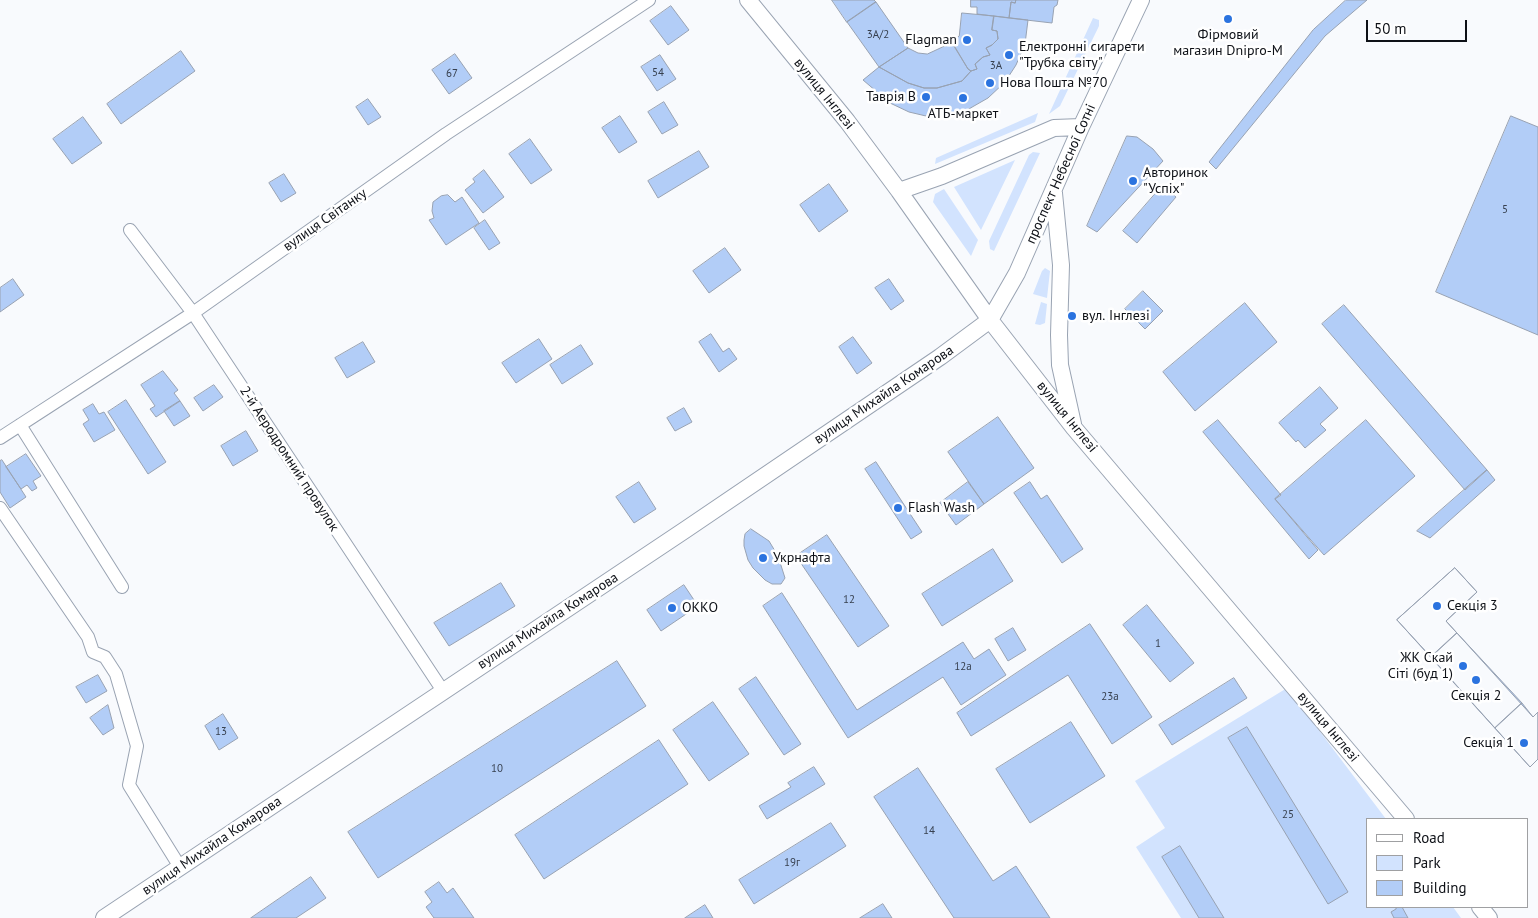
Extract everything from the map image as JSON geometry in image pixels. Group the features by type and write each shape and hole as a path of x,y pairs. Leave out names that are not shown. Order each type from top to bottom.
{"main road":[{"name":"вулиця Інглезі","path":"748,0 847,121 990,320 1074,428 1405,818"},
{"name":"проспект Небесної Сотні","path":"990,320 1017,273 1081,127 1141,0"},
{"path":"899,191 942,176 1054,128 1081,127"},
{"path":"1053,190 1062,265 1059,334 1060,365 1074,428"},
{"name":"вулиця Михайла Комарова","path":"104,918 909,379 990,320"},
{"path":"1481,908 1489,918"}],"street":[{"name":"вулиця Світанку","path":"0,438 193,313 446,134 648,0"},
{"name":"2-й Аеродромний провулок","path":"130,230 193,313 443,691"},
{"path":"20,426 122,588"},
{"path":"0,508 88,637 94,652 105,657 116,674 137,746 129,785 180,866"}],"green space":[{"path":"1093,18 1099,20 1099,26 1060,106 1049,114"},
{"path":"1038,113 1035,122 935,164 936,158"},
{"path":"1033,152 1040,153 994,251 990,249 989,241 1029,155"},
{"path":"1015,160 981,230 954,187"},
{"path":"944,189 978,240 971,256 933,202 935,194"},
{"path":"1045,268 1050,271 1047,298 1033,294"},
{"path":"1041,302 1047,304 1045,323 1040,325 1035,324"},
{"path":"1287,688 1385,818 1366,818 1366,908 1454,908 1461,918 1181,918 1136,847 1165,828 1135,781"}],"building":[{"path":"832,0 874,0 876,2 847,22"},
{"path":"971,0 1016,0 1015,3 1011,2 1009,18 977,14 977,7 971,7"},
{"path":"1016,0 1058,0 1057,5 1054,7 1052,23 1009,18 1011,2 1015,3"},
{"path":"1346,0 1367,0 1325,36 1216,169 1209,162 1313,30"},
{"path":"876,2 908,48 879,67 847,22"},
{"path":"671,6 689,30 668,45 650,21"},
{"path":"962,13 994,16 992,30 997,31 998,39 986,48 990,55 983,57 975,64 977,69 971,71 952,42 959,36"},
{"path":"994,16 1028,20 1025,44 1016,65 1005,82 988,98 967,110 947,115 926,116 909,112 890,103 863,80 879,67 908,83 924,88 937,88 962,81 971,71 977,69 975,64 983,57 990,55 986,48 998,39 997,31 992,30"},
{"path":"952,43 971,71 962,81 937,88 924,88 908,83 879,67 908,48 918,53 927,54"},
{"path":"181,51 195,71 121,124 107,104"},
{"path":"455,54 472,78 449,94 432,70"},
{"path":"660,55 676,79 657,91 641,67"},
{"path":"368,99 381,117 368,125 356,107"},
{"path":"664,102 678,125 662,134 648,112"},
{"path":"620,116 637,142 619,153 602,128"},
{"path":"1511,116 1538,127 1538,335 1436,292"},
{"path":"83,117 102,143 72,164 53,139"},
{"path":"1127,136 1137,137 1153,149 1163,161 1097,232 1087,226"},
{"path":"530,139 552,170 531,184 509,154"},
{"path":"699,151 709,167 658,198 648,181"},
{"path":"484,170 504,197 483,213 465,190 475,182 473,179"},
{"path":"284,174 296,193 281,202 269,183"},
{"path":"829,184 848,211 819,232 800,205"},
{"path":"1163,185 1176,197 1137,243 1123,231"},
{"path":"448,195 455,202 462,197 479,223 446,245 429,220 434,218 432,211 433,202 441,196"},
{"path":"485,220 500,243 489,250 474,228"},
{"path":"725,248 741,270 709,293 693,271"},
{"path":"13,279 24,295 0,312 0,288"},
{"path":"889,279 904,301 891,310 875,288"},
{"path":"1143,291 1163,311 1145,329 1125,309"},
{"path":"1245,303 1277,342 1195,411 1163,372"},
{"path":"1344,305 1487,470 1465,490 1322,324"},
{"path":"711,334 723,352 729,348 737,359 719,372 699,342"},
{"path":"853,337 872,363 857,374 839,347"},
{"path":"539,339 552,359 516,383 502,363"},
{"path":"363,342 375,362 347,378 335,358"},
{"path":"581,345 593,364 562,384 550,365"},
{"path":"163,371 178,390 174,393 180,401 156,417 150,409 155,406 141,385"},
{"path":"214,385 223,397 203,411 194,398"},
{"path":"1320,387 1338,408 1320,424 1326,430 1305,448 1298,440 1296,442 1279,423"},
{"path":"126,400 166,462 148,474 108,412"},
{"path":"180,401 190,416 174,426 164,411"},
{"path":"93,404 99,414 104,412 115,430 94,442 83,424 89,420 83,410"},
{"path":"684,408 692,422 675,431 667,418"},
{"path":"998,417 1034,468 984,504 948,452"},
{"path":"1218,420 1281,495 1275,499 1318,550 1309,559 1203,432"},
{"path":"1366,420 1415,476 1324,555 1275,499"},
{"path":"246,431 258,451 233,466 221,446"},
{"path":"26,454 41,476 33,481 37,488 32,491 27,485 21,489 6,467"},
{"path":"2,460 26,497 10,508 0,492 0,461"},
{"name":"Flash Wash","path":"876,462 922,532 911,539 865,469"},
{"path":"1487,470 1495,480 1430,538 1417,531"},
{"path":"639,482 656,509 634,523 616,497"},
{"path":"968,482 984,504 956,525 940,503"},
{"path":"1030,482 1041,499 1047,495 1083,549 1062,563 1014,493"},
{"name":"Укрнафта","path":"751,529 769,541 778,556 785,578 781,584 772,584 765,580 748,560 744,540 745,534"},
{"path":"827,535 889,626 858,647 796,556"},
{"path":"993,549 1013,581 942,626 922,594"},
{"name":"Секція 3","path":"1455,568 1477,592 1446,621 1457,633 1431,657 1397,620"},
{"name":"ЖК Скай Сіті (буд 1)","path":"1455,568 1477,592 1446,621 1533,717 1538,712 1538,759 1530,767 1397,620"},
{"path":"501,583 515,606 449,646 434,623"},
{"name":"ОККО","path":"684,585 698,606 661,631 647,610"},
{"path":"782,593 857,710 963,642 974,659 989,649 1006,675 961,705 943,677 848,738 763,606"},
{"path":"1147,605 1194,663 1170,682 1123,625"},
{"path":"1090,624 1152,717 1112,744 1068,675 971,736 957,713"},
{"path":"1013,628 1026,650 1008,661 995,639"},
{"name":"Секція 2","path":"1457,633 1522,703 1495,728 1431,657"},
{"path":"617,661 646,706 378,878 348,832"},
{"path":"98,675 107,691 86,703 76,687"},
{"path":"756,677 801,744 784,755 739,689"},
{"path":"1234,678 1247,698 1172,745 1159,725"},
{"path":"713,702 749,754 709,781 673,730"},
{"name":"Секція 1","path":"1522,703 1533,717 1538,712 1538,759 1530,767 1495,728"},
{"path":"108,705 114,728 103,735 90,718"},
{"path":"223,714 238,738 219,750 205,726"},
{"path":"1071,722 1105,776 1030,823 996,769"},
{"path":"1247,727 1348,892 1328,904 1228,738"},
{"path":"659,740 688,784 544,879 515,835"},
{"path":"814,767 825,784 767,819 759,806 791,787 788,783"},
{"path":"918,768 993,881 1016,866 1050,918 954,918 874,797"},
{"path":"831,823 846,846 754,904 739,880"},
{"path":"1180,846 1224,918 1199,918 1162,857"},
{"path":"311,877 326,898 296,918 251,918"},
{"path":"439,882 447,893 453,888 474,918 434,918 426,907 432,902 425,892"},
{"path":"883,904 892,918 860,918"},
{"path":"705,905 713,918 685,918"},
{"path":"1403,908 1408,918 1394,918 1391,912"}],"place":[{"name":"Фірмовий магазин Dnipro-M","path":"1228,19"},
{"name":"Flagman","path":"967,40"},
{"name":"Електронні сигарети \"Трубка світу\"","path":"1009,55"},
{"name":"Нова Пошта №70","path":"990,83"},
{"name":"Таврія В","path":"926,97"},
{"name":"АТБ-маркет","path":"963,98"},
{"name":"Авторинок \"Успіх\"","path":"1133,181"},
{"name":"вул. Інглезі","path":"1072,316"},
{"name":"Flash Wash","path":"898,508"},
{"name":"Укрнафта","path":"763,558"},
{"name":"Секція 3","path":"1437,606"},
{"name":"ОККО","path":"672,608"},
{"name":"ЖК Скай Сіті (буд 1)","path":"1463,666"},
{"name":"Секція 2","path":"1476,680"},
{"name":"Секція 1","path":"1524,743"}]}
